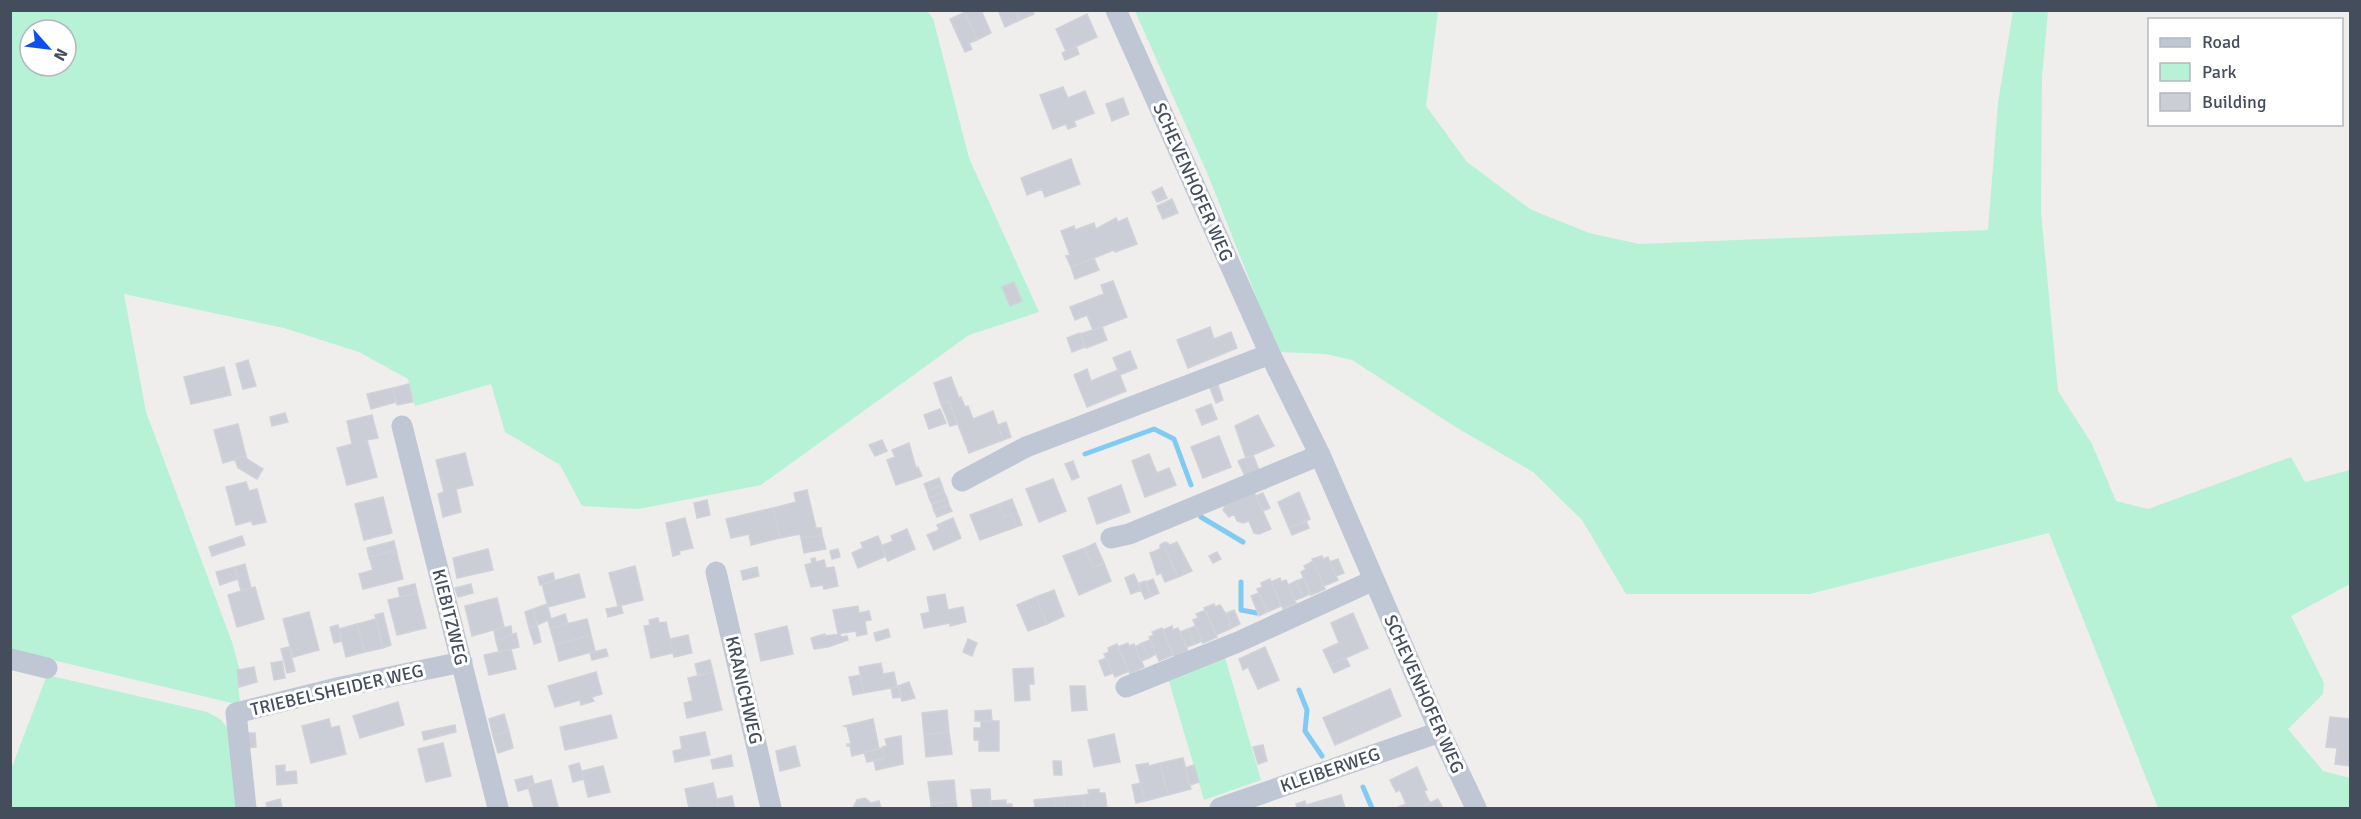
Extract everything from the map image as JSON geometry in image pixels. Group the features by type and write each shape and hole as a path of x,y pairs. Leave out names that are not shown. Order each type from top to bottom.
{"street":[{"name":"SCHEVENHOFER WEG","path":"1116,10 1270,354 1320,455 1440,732 1476,808"},
{"path":"962,481 1026,447 1270,354"},
{"name":"KIEBITZWEG","path":"402,426 498,808"},
{"path":"1111,538 1129,534 1320,455"},
{"name":"KRANICHWEG","path":"716,572 771,808"},
{"path":"1126,687 1228,646 1374,580"},
{"path":"10,659 47,668"},
{"name":"TRIEBELSHEIDER WEG","path":"246,808 236,713 341,687 462,662"},
{"name":"KLEIBERWEG","path":"1220,808 1440,732"}],"green space":[{"path":"926,10 933,18 969,158 1039,312 969,335 761,485 638,509 582,506 560,465 505,432 491,384 415,406 408,379 359,352 284,328 124,294 146,412 232,642 242,678 238,683 240,705 11,650 11,11"},
{"path":"1135,11 1438,11 1426,106 1467,162 1530,209 1589,233 1639,244 1988,230 1998,103 2013,11 2048,11 2042,77 2041,212 2058,391 2092,444 2116,501 2148,509 2291,457 2305,482 2350,470 2350,584 2291,616 2324,683 2323,694 2288,729 2323,771 2350,778 2350,808 2158,808 2049,533 1810,594 1626,594 1582,520 1533,472 1454,426 1352,360 1326,354 1278,352 1208,175"},
{"path":"1224,654 1261,780 1204,800 1168,678"},
{"path":"47,675 207,712 220,719 230,731 239,808 11,808 10,772"}],"building":[{"path":"981,10 991,33 977,40 965,12"},
{"path":"998,10 1016,10 1020,20 1005,27"},
{"path":"1016,10 1033,10 1034,14 1020,20"},
{"path":"965,12 977,40 969,43 972,49 965,52 950,19"},
{"path":"1087,14 1097,37 1066,51 1056,29"},
{"path":"1076,46 1079,54 1065,60 1062,53"},
{"path":"1063,87 1068,98 1085,91 1094,113 1074,121 1076,126 1068,129 1066,124 1053,129 1040,95"},
{"path":"1123,98 1129,114 1112,121 1106,104"},
{"path":"1071,159 1080,184 1045,197 1042,189 1027,195 1021,178"},
{"path":"1162,187 1167,198 1157,202 1152,192"},
{"path":"1172,199 1178,213 1163,219 1157,206"},
{"path":"1116,218 1118,222 1127,218 1137,244 1115,252 1114,250 1071,267 1066,256 1070,255 1061,231 1074,226 1075,230 1094,223 1096,229"},
{"path":"1094,258 1099,270 1075,279 1071,267"},
{"path":"1113,281 1127,317 1093,330 1087,315 1075,320 1070,307 1104,294 1101,285"},
{"path":"1014,282 1022,301 1010,306 1002,287"},
{"path":"1102,327 1107,340 1086,348 1080,334"},
{"path":"1210,327 1214,339 1231,332 1237,348 1188,368 1177,340"},
{"path":"1080,333 1085,347 1072,352 1067,338"},
{"path":"1130,351 1137,368 1120,375 1113,358"},
{"path":"248,360 256,386 243,389 236,364"},
{"path":"224,367 231,395 191,404 184,377"},
{"path":"1087,369 1091,381 1118,370 1126,391 1087,407 1074,375"},
{"path":"951,377 959,398 961,397 965,407 968,406 973,419 993,411 1003,440 969,453 949,401 941,404 934,383"},
{"path":"409,384 413,402 397,405 393,388"},
{"path":"1218,385 1223,400 1216,403 1210,388"},
{"path":"393,388 396,402 371,409 367,394"},
{"path":"949,401 958,424 950,426 941,404"},
{"path":"1211,404 1217,419 1202,425 1196,410"},
{"path":"940,409 946,423 929,429 924,415"},
{"path":"285,413 288,422 272,426 270,417"},
{"path":"372,415 378,438 367,440 377,477 347,485 337,448 352,444 347,421"},
{"path":"1258,415 1274,446 1246,458 1235,426"},
{"path":"1006,422 1011,437 1003,440 998,425"},
{"path":"238,424 246,456 223,463 214,430"},
{"path":"1219,436 1231,467 1203,478 1191,447"},
{"path":"882,440 887,451 875,456 869,445"},
{"path":"909,443 916,468 918,467 922,476 896,485 887,460 895,457 892,450"},
{"path":"465,453 473,485 456,489 461,512 443,517 438,494 444,492 436,460"},
{"path":"1149,454 1157,473 1169,468 1176,485 1145,497 1132,461"},
{"path":"1253,455 1259,470 1245,476 1238,461"},
{"path":"246,456 263,469 257,479 238,468 235,459"},
{"path":"1073,461 1079,477 1072,480 1065,464"},
{"path":"939,478 942,485 927,491 924,484"},
{"path":"1053,479 1066,511 1039,522 1026,489"},
{"path":"246,482 249,491 257,489 266,522 253,525 251,521 236,525 226,487"},
{"path":"942,485 944,492 929,498 927,491"},
{"path":"1121,485 1130,512 1097,524 1088,498"},
{"path":"807,490 816,528 821,528 822,535 801,538 800,534 780,538 773,508 796,502 794,493"},
{"path":"944,492 947,498 932,504 929,498"},
{"path":"1254,492 1271,529 1259,534 1254,533 1249,521 1243,523 1237,521 1234,514 1229,517 1223,510 1225,506"},
{"path":"1299,492 1310,519 1289,528 1278,502"},
{"path":"1263,493 1270,508 1263,511 1256,496"},
{"path":"383,497 392,533 364,540 355,504"},
{"path":"947,498 949,505 934,511 932,504"},
{"path":"1012,499 1022,525 1016,527 1011,514 1004,517 999,504"},
{"path":"707,500 710,515 697,518 694,503"},
{"path":"999,504 1004,517 1011,514 1016,527 980,540 970,515"},
{"path":"949,505 952,511 937,517 934,511"},
{"path":"773,508 780,538 751,545 749,534 731,538 726,519"},
{"path":"685,518 693,548 679,551 680,554 673,556 666,523"},
{"path":"953,518 961,538 934,550 927,535 939,530 937,525"},
{"path":"1306,521 1309,528 1292,535 1289,528"},
{"path":"907,529 915,549 888,561 881,546 893,541 891,536"},
{"path":"822,535 826,549 804,553 801,538"},
{"path":"242,536 245,545 212,556 209,547"},
{"path":"878,536 886,556 858,568 852,553 863,548 861,543"},
{"path":"394,541 396,550 369,557 367,548"},
{"path":"1177,542 1192,571 1178,577 1163,543 1170,545"},
{"path":"1095,543 1104,563 1093,568 1085,548"},
{"path":"1163,543 1178,577 1165,582 1161,573 1157,575 1150,553 1160,549"},
{"path":"1085,548 1093,568 1104,563 1111,581 1079,595 1063,556"},
{"path":"488,549 493,570 457,578 453,558"},
{"path":"838,549 840,557 832,559 830,551"},
{"path":"396,550 403,579 363,589 359,574 373,570 369,557"},
{"path":"1217,552 1221,559 1213,563 1209,556"},
{"path":"1322,556 1323,559 1328,557 1338,580 1324,586 1312,559"},
{"path":"815,558 816,562 824,560 826,568 834,567 838,586 824,589 823,585 811,587 805,565 812,563 811,559"},
{"path":"1338,559 1344,573 1336,576 1330,562"},
{"path":"1313,561 1325,589 1311,595 1301,572 1306,569 1304,566"},
{"path":"245,564 251,588 241,591 235,567"},
{"path":"635,566 643,600 618,606 609,573"},
{"path":"235,567 238,579 220,585 216,572"},
{"path":"757,567 759,576 743,580 741,571"},
{"path":"553,573 555,581 540,585 538,577"},
{"path":"579,574 585,597 548,607 542,584"},
{"path":"1134,574 1141,590 1131,594 1125,578"},
{"path":"1280,578 1281,582 1286,580 1296,603 1283,609 1271,582"},
{"path":"1304,578 1310,594 1303,597 1296,581"},
{"path":"1153,579 1159,593 1152,596 1146,582"},
{"path":"1270,579 1281,606 1267,612 1257,589 1262,587 1261,583"},
{"path":"1145,581 1152,596 1145,599 1138,584"},
{"path":"1296,581 1303,597 1295,600 1288,585"},
{"path":"415,584 417,593 400,597 398,588"},
{"path":"471,584 473,593 458,597 455,588"},
{"path":"255,587 264,619 237,627 228,595"},
{"path":"1054,590 1064,616 1047,624 1036,597"},
{"path":"417,593 426,628 397,635 388,600"},
{"path":"1259,593 1267,612 1259,616 1251,596"},
{"path":"945,594 948,610 963,607 966,622 924,628 921,614 930,612 927,597"},
{"path":"1036,597 1047,624 1028,631 1017,605"},
{"path":"497,598 504,627 472,636 465,606"},
{"path":"547,604 551,619 537,625 533,609"},
{"path":"1214,604 1215,607 1220,605 1231,622 1230,629 1216,635 1204,608"},
{"path":"621,606 623,613 608,617 606,609"},
{"path":"858,606 859,613 869,611 871,620 865,621 867,634 857,636 856,631 838,634 833,610"},
{"path":"533,609 537,625 529,628 525,612"},
{"path":"1206,610 1217,637 1203,643 1193,620 1198,618 1196,614"},
{"path":"1234,610 1240,624 1230,629 1231,622 1227,613"},
{"path":"309,612 319,650 293,657 283,619"},
{"path":"383,613 391,645 383,648 375,615"},
{"path":"1353,613 1368,648 1330,665 1323,650 1339,643 1331,623"},
{"path":"565,614 568,624 550,628 548,620"},
{"path":"658,618 659,623 666,622 673,653 651,658 644,626 650,625 649,620"},
{"path":"376,619 383,648 365,652 357,624"},
{"path":"587,619 591,635 555,645 550,628"},
{"path":"357,624 365,652 346,657 339,629"},
{"path":"338,625 342,641 334,643 330,627"},
{"path":"537,625 541,642 534,644 529,628"},
{"path":"511,626 512,635 496,641 494,630"},
{"path":"787,626 793,654 761,661 755,634"},
{"path":"1172,626 1173,630 1178,628 1188,651 1174,657 1163,630"},
{"path":"1196,626 1202,641 1195,644 1188,629"},
{"path":"1162,628 1173,655 1159,661 1149,637 1154,635 1152,632"},
{"path":"888,629 890,637 876,641 874,633"},
{"path":"1188,629 1195,644 1187,647 1180,632"},
{"path":"516,633 519,647 499,652 496,641"},
{"path":"825,634 825,636 840,634 841,637 847,636 848,640 814,649 811,638"},
{"path":"591,635 595,651 559,661 555,645"},
{"path":"688,635 692,653 674,657 670,639"},
{"path":"968,639 977,643 972,656 963,652"},
{"path":"1150,640 1156,654 1149,658 1142,643"},
{"path":"1128,643 1129,646 1134,644 1144,667 1130,674 1118,647"},
{"path":"1142,643 1149,658 1141,661 1135,647"},
{"path":"1117,644 1129,671 1115,677 1104,654 1109,652 1108,648"},
{"path":"289,647 295,671 287,673 281,649"},
{"path":"1265,647 1279,680 1258,689 1248,667 1243,670 1239,659"},
{"path":"511,649 516,669 489,675 484,655"},
{"path":"606,649 608,656 592,660 590,653"},
{"path":"1106,658 1113,673 1105,676 1099,661"},
{"path":"1346,658 1350,666 1334,673 1330,665"},
{"path":"710,660 713,672 698,676 695,664"},
{"path":"282,661 285,678 274,680 271,663"},
{"path":"881,663 883,674 894,672 897,687 864,693 859,667"},
{"path":"254,667 257,682 239,687 237,670"},
{"path":"1033,668 1034,684 1029,684 1030,700 1015,701 1013,669"},
{"path":"596,672 602,694 592,697 594,701 581,705 580,700 555,707 548,686"},
{"path":"713,672 722,710 687,718 684,703 693,701 688,678"},
{"path":"860,675 864,693 853,695 849,677"},
{"path":"909,682 915,698 902,701 898,686"},
{"path":"898,686 901,697 893,698 891,688"},
{"path":"1070,686 1085,686 1087,710 1072,711"},
{"path":"1390,689 1401,716 1335,745 1323,718"},
{"path":"398,702 404,725 360,738 353,716"},
{"path":"947,710 949,732 924,735 922,713"},
{"path":"991,710 992,721 975,721 975,711"},
{"path":"504,714 509,731 493,736 489,719"},
{"path":"611,715 617,738 565,750 560,727"},
{"path":"2330,717 2350,719 2350,766 2335,764 2337,748 2326,747"},
{"path":"329,719 331,728 339,726 346,754 311,763 302,726"},
{"path":"873,719 879,749 852,756 850,746 847,746 851,744 847,727 844,726"},
{"path":"981,721 999,721 999,751 979,751 979,740 974,740 974,728 981,728"},
{"path":"455,725 456,732 424,740 422,732"},
{"path":"509,731 513,748 498,753 493,736"},
{"path":"705,732 710,755 675,762 673,751 682,749 680,737"},
{"path":"949,732 952,754 926,757 924,735"},
{"path":"247,733 255,733 256,747 248,748"},
{"path":"1114,734 1120,762 1094,767 1088,740"},
{"path":"901,736 903,764 876,770 874,761 885,758 882,747 887,746 885,739"},
{"path":"443,743 451,776 426,782 418,749"},
{"path":"1263,745 1267,761 1258,764 1253,747"},
{"path":"795,746 800,766 780,771 776,751"},
{"path":"882,748 885,758 867,762 864,752"},
{"path":"731,755 733,766 713,769 711,760"},
{"path":"1183,758 1191,789 1168,795 1160,763"},
{"path":"1053,761 1061,761 1062,775 1054,775"},
{"path":"579,763 584,779 573,782 569,766"},
{"path":"1148,763 1149,766 1160,763 1168,795 1145,801 1136,765"},
{"path":"285,765 285,772 296,771 297,783 277,785 276,766"},
{"path":"1194,765 1199,782 1190,785 1185,768"},
{"path":"603,766 610,792 588,797 582,771"},
{"path":"1417,767 1430,803 1423,806 1424,808 1396,808 1406,804 1400,790 1396,792 1390,780"},
{"path":"532,776 534,784 518,791 515,780"},
{"path":"551,780 558,807 534,808 528,786"},
{"path":"954,780 956,801 931,804 928,782"},
{"path":"713,783 719,808 689,808 685,789"},
{"path":"1141,783 1145,801 1136,803 1132,785"},
{"path":"990,789 991,808 973,808 971,790"},
{"path":"1099,789 1099,793 1105,793 1107,808 1085,808 1083,795 1089,794 1088,790"},
{"path":"1083,795 1085,808 1065,808 1064,797"},
{"path":"1341,795 1345,808 1307,808 1306,805"},
{"path":"732,796 734,806 719,808 717,799"},
{"path":"1064,797 1065,808 1055,808 1054,798"},
{"path":"865,798 871,803 879,801 881,808 853,808 857,800"},
{"path":"1054,798 1055,808 1035,808 1034,800"},
{"path":"280,799 282,807 267,808 266,803"},
{"path":"1438,799 1443,808 1424,808 1423,806"},
{"path":"1006,800 1006,804 1012,804 1012,808 991,808 990,801"},
{"path":"956,801 957,808 931,808 931,804"},
{"path":"1305,801 1307,808 1297,808 1296,804"}],"waterway":[{"path":"1085,454 1154,429 1174,439 1191,485"},
{"path":"1201,517 1243,542"},
{"path":"1241,582 1241,610 1257,613"},
{"path":"1299,690 1307,710 1305,731 1322,756"},
{"path":"1363,787 1372,808"}]}
